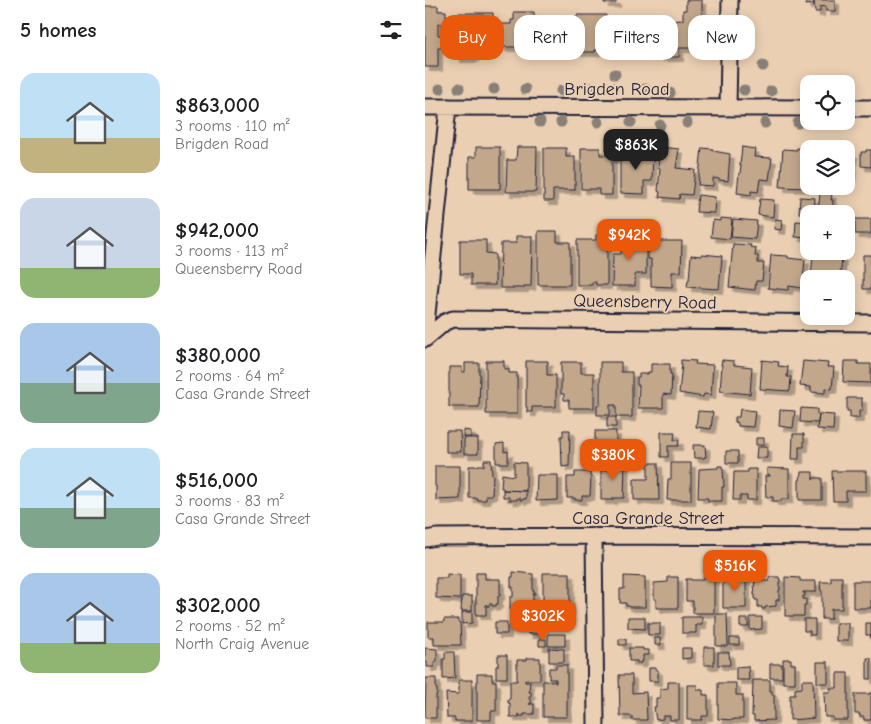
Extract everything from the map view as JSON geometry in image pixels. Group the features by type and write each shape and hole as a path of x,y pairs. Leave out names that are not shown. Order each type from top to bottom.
{"street":[{"path":"728,108 730,0"},
{"name":"Brigden Road","path":"425,107 800,108"},
{"path":"425,334 448,108"},
{"path":"855,108 871,108"},
{"name":"Queensberry Road","path":"425,339 445,322 453,319 871,323"},
{"path":"594,536 596,724"},
{"name":"Casa Grande Street","path":"425,539 437,537 594,536 871,538"}],"building":[{"path":"604,0 616,0 616,3 604,3"},
{"path":"686,0 702,0 702,15 688,15 688,48 679,48 678,57 678,20 683,20 683,10 686,10"},
{"path":"806,0 814,0 814,4 806,5"},
{"path":"814,0 835,0 835,11 826,11 826,6 820,7 820,12 815,12"},
{"path":"425,6 438,6 438,11 446,11 446,15 440,15 440,24 438,24 440,48 438,48 438,67 425,67"},
{"path":"514,12 534,12 534,15 514,15"},
{"path":"459,13 493,13 493,15 459,15"},
{"path":"585,15 595,15 595,52 585,52"},
{"path":"511,20 514,20 514,47 504,47 504,24 511,24"},
{"path":"476,147 500,147 500,189 469,189 469,157 476,157"},
{"path":"517,147 537,147 536,192 506,192 507,160 516,160"},
{"path":"629,147 653,148 652,181 644,181 644,194 620,193 620,160 629,160"},
{"path":"660,147 679,149 676,168 695,170 692,195 680,194 679,199 659,197 660,168 658,168"},
{"path":"742,147 755,149 754,157 772,158 769,180 760,179 758,192 751,191 751,195 737,193"},
{"path":"544,148 566,148 566,157 575,157 575,190 553,190 553,201 544,201"},
{"path":"581,148 600,148 600,155 612,155 612,195 599,195 599,189 581,189"},
{"path":"702,148 730,154 728,181 713,178 713,186 698,185"},
{"path":"797,148 800,148 800,188 780,187 783,149 797,150"},
{"path":"866,150 871,150 871,167 861,166 861,152 866,152"},
{"path":"698,195 715,197 714,213 696,212"},
{"path":"820,195 832,195 833,205 819,205"},
{"path":"800,197 815,198 815,205 800,205 799,213"},
{"path":"760,199 774,200 773,217 758,215"},
{"path":"720,218 732,219 730,239 711,237 713,220 720,221"},
{"path":"733,219 757,221 755,239 731,237"},
{"path":"775,219 782,220 781,230 774,229"},
{"path":"855,219 871,219 871,234 855,234"},
{"path":"796,221 800,221 800,237 795,237"},
{"path":"538,231 557,231 557,242 570,242 570,285 538,285"},
{"path":"623,231 636,231 635,241 646,241 646,274 635,274 635,286 612,286 613,254 621,254"},
{"path":"596,235 607,235 607,285 596,285 596,282 592,282 592,285 577,285 577,240 596,240"},
{"path":"516,236 532,236 531,286 524,286 524,288 500,288 501,243 516,243"},
{"path":"460,240 486,240 486,253 495,254 495,285 471,285 471,274 460,274"},
{"path":"651,241 682,241 681,272 672,272 672,287 651,286 651,259 648,259 648,251 651,251"},
{"path":"733,244 751,245 750,247 756,248 755,256 758,256 758,263 764,263 762,281 756,281 755,290 729,287"},
{"path":"702,254 722,256 719,289 687,287 691,255 702,256"},
{"path":"771,255 805,260 804,270 800,270 800,288 789,286 788,290 768,288"},
{"path":"863,255 871,255 871,289 863,289"},
{"path":"813,260 842,260 841,270 812,270"},
{"path":"681,360 696,361 695,364 713,365 711,395 704,394 703,397 679,393"},
{"path":"722,360 734,361 734,365 752,367 750,394 720,391"},
{"path":"762,360 779,362 778,366 788,367 787,377 791,377 790,391 760,389"},
{"path":"486,361 504,361 504,369 509,369 509,373 517,373 517,414 486,414"},
{"path":"526,361 548,361 547,375 556,375 556,407 532,407 532,412 527,412"},
{"path":"803,361 828,363 827,367 834,367 832,389 825,388 825,393 811,392 811,387 800,386"},
{"path":"844,361 858,361 858,364 871,364 871,383 843,382"},
{"path":"561,362 581,362 581,373 594,373 594,408 569,408 569,400 564,400 564,394 561,394"},
{"path":"600,362 621,362 621,372 632,372 632,417 616,417 616,405 610,405 610,415 597,415 597,405 600,405"},
{"path":"465,363 479,363 479,407 449,407 449,367 462,367 462,372 465,372"},
{"path":"651,364 670,364 670,374 672,374 671,395 663,394 663,408 638,408 639,385 637,385 637,377 639,377 639,374 651,372"},
{"path":"847,398 862,398 862,411 859,411 859,418 850,418 850,411 847,411"},
{"path":"801,408 817,409 817,414 819,415 818,423 800,422"},
{"path":"740,409 755,411 753,427 738,426 738,423 735,422 735,417 739,417"},
{"path":"780,410 795,411 793,428 779,426"},
{"path":"698,411 713,412 711,429 696,427"},
{"path":"819,414 834,415 833,430 817,429"},
{"path":"607,417 616,417 616,427 607,427"},
{"path":"463,430 471,431 471,437 463,437"},
{"path":"563,430 570,430 569,466 562,467 561,436 563,436"},
{"path":"446,431 460,431 461,452 446,452"},
{"path":"595,431 616,431 616,444 611,446 611,444 595,444"},
{"path":"661,432 675,432 674,440 679,440 678,446 668,446 668,457 661,457"},
{"path":"793,434 804,434 804,447 799,447 799,459 792,459"},
{"path":"464,438 478,438 478,454 464,454"},
{"path":"756,438 764,438 764,445 756,445"},
{"path":"504,443 504,452 508,451 508,463 496,463 496,444"},
{"path":"693,445 705,445 706,457 694,458"},
{"path":"757,447 767,447 767,458 756,458"},
{"path":"627,448 640,448 640,461 627,461"},
{"path":"726,451 738,451 738,463 726,463"},
{"path":"484,460 491,460 493,475 492,495 486,495 486,500 469,498 469,466 484,466"},
{"path":"609,460 625,460 624,498 601,500 601,470 609,470"},
{"path":"514,462 526,463 526,491 503,490 501,488 502,474 514,476"},
{"path":"648,463 658,463 659,500 634,500 634,479 648,479"},
{"path":"671,463 691,463 691,500 667,500 668,479 671,479"},
{"path":"435,466 460,466 460,499 436,500"},
{"path":"718,466 723,468 724,487 722,487 722,501 708,501 708,498 698,498 699,469 718,468"},
{"path":"767,468 789,469 789,499 773,501 773,497 766,497 765,476 770,476 767,475"},
{"path":"748,469 756,469 756,500 747,500 747,496 740,496 740,500 733,500 734,472 748,472"},
{"path":"832,471 866,471 866,491 846,491 846,501 833,501"},
{"path":"575,472 590,472 591,476 590,496 582,496 582,500 567,498 567,477 575,477"},
{"path":"801,472 813,472 813,480 814,478 822,478 822,500 799,500"},
{"path":"537,475 558,475 558,500 536,501"},
{"path":"503,490 526,491 526,499 520,500 520,498 517,498 517,500 509,500 509,497 503,497"},
{"path":"513,572 533,574 533,592 535,592 533,594 533,605 529,605 529,615 524,615 524,627 519,629 510,627 510,597 513,597 511,577 513,577"},
{"path":"476,573 485,573 485,579 500,579 498,604 492,606 492,604 489,604 487,606 486,604 486,615 476,615"},
{"path":"543,573 570,573 570,609 568,609 568,617 543,617"},
{"path":"447,574 460,575 460,599 436,598 436,578 447,578"},
{"path":"624,576 645,577 645,607 629,607 626,606 626,603 620,603 620,589 624,589"},
{"path":"729,576 746,576 746,608 723,608 723,579 729,579"},
{"path":"668,577 678,577 678,608 656,608 654,583 668,582"},
{"path":"703,577 714,577 714,613 693,613 693,601 686,601 686,579 703,580"},
{"path":"755,577 762,577 762,581 769,581 769,577 779,577 779,600 776,600 776,606 765,607 765,609 758,607 758,600 755,600 754,595"},
{"path":"785,577 800,578 800,581 816,581 816,592 803,592 805,596 803,596 803,599 806,599 804,616 785,616"},
{"path":"831,577 842,577 842,609 831,609 831,619 822,619 822,591 820,582 831,582"},
{"path":"870,580 871,608 853,608 853,581"},
{"path":"462,596 472,596 472,611 461,611"},
{"path":"462,612 472,612 472,623 462,624"},
{"path":"716,614 727,614 728,646 716,646"},
{"path":"628,617 645,617 645,629 628,628"},
{"path":"682,617 702,617 702,625 696,625 696,633 682,633"},
{"path":"750,617 762,617 762,629 750,630"},
{"path":"444,619 458,619 458,622 460,622 461,645 434,645 434,637 428,637 428,622 444,622"},
{"path":"740,619 748,619 748,627 740,627"},
{"path":"804,619 815,619 815,635 810,635 810,631 804,631"},
{"path":"495,622 507,622 507,634 495,634"},
{"path":"527,622 539,622 540,634 528,634"},
{"path":"648,623 660,623 660,635 648,635"},
{"path":"836,623 848,623 848,641 836,641"},
{"path":"866,623 871,623 871,635 866,635"},
{"path":"548,634 565,634 565,646 548,646"},
{"path":"655,638 660,638 661,645 655,645"},
{"path":"730,638 739,638 739,645 730,645"},
{"path":"539,639 546,639 546,646 539,646"},
{"path":"619,639 626,639 626,645 619,645"},
{"path":"704,647 714,647 714,665 704,665"},
{"path":"425,648 437,649 437,662 434,662 434,667 427,667"},
{"path":"549,648 564,649 564,662 549,662"},
{"path":"629,648 649,650 649,655 643,655 641,663 629,661"},
{"path":"682,648 691,648 691,658 682,659"},
{"path":"445,652 454,652 455,678 443,679"},
{"path":"718,652 729,652 730,665 718,665"},
{"path":"498,655 507,655 507,678 496,678"},
{"path":"527,658 540,658 540,680 525,680 525,682 530,682 529,692 531,692 531,696 529,696 529,699 531,699 531,704 534,704 534,714 520,716 519,714 519,717 510,717 510,703 508,703 508,699 510,699 510,681 517,681 517,660 527,660"},
{"path":"867,658 871,658 871,679 867,679"},
{"path":"783,659 791,659 791,664 795,664 795,683 783,683"},
{"path":"817,662 828,662 828,683 817,683"},
{"path":"770,664 782,664 782,678 770,678"},
{"path":"556,665 567,665 567,717 543,717 543,681 555,681 556,683 556,679 549,679 549,668 556,668"},
{"path":"748,666 749,680 736,680 736,667"},
{"path":"649,668 656,668 658,670 658,681 649,681"},
{"path":"837,673 848,673 848,720 833,720 833,717 825,717 824,692 830,692 830,688 837,688"},
{"path":"477,674 492,674 492,681 496,681 496,711 491,711 491,720 477,720"},
{"path":"619,675 632,675 632,693 646,692 647,720 632,720 632,716 620,716"},
{"path":"426,678 436,678 436,718 425,718"},
{"path":"459,680 472,680 472,721 455,721 455,718 447,718 446,693 459,694"},
{"path":"753,680 770,680 770,691 774,695 774,720 754,721 754,716 752,716"},
{"path":"802,680 813,680 814,718 790,720 790,695 795,695 795,689 802,688"},
{"path":"668,682 679,682 679,720 670,720 670,716 663,716 663,719 656,720 654,707 656,707 656,698 660,698 660,689 668,688"},
{"path":"718,683 736,683 736,695 743,695 743,719 718,719"},
{"path":"687,685 697,685 697,690 703,690 703,695 708,695 708,716 702,716 702,720 687,720"},
{"path":"871,693 871,720 864,720 864,717 860,717 860,714 855,714 855,694"}]}
